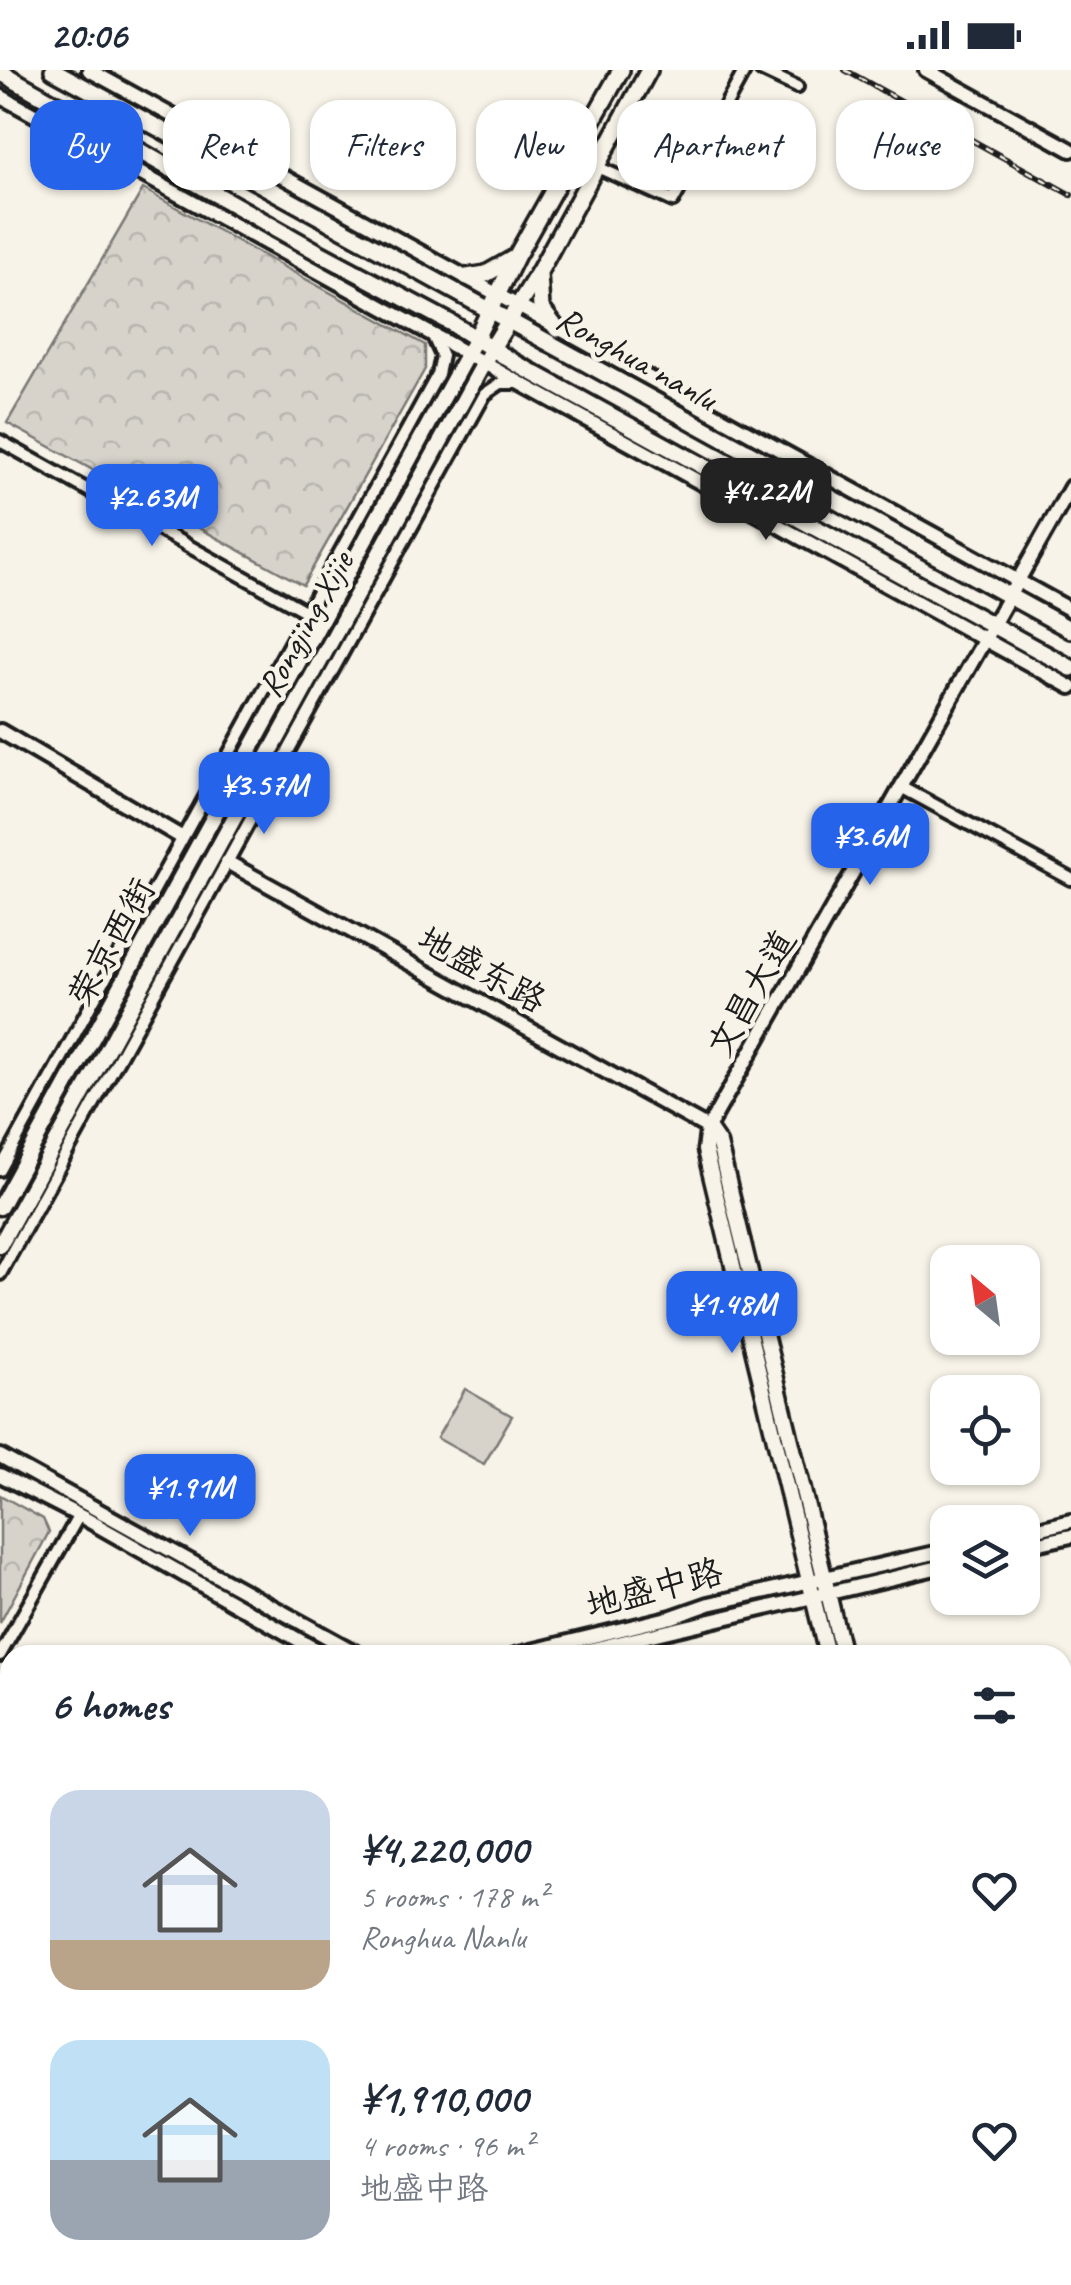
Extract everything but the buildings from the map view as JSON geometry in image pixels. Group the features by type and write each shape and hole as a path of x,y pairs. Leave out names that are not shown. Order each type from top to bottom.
{"main road":[{"name":"Ronghua nanlu","path":"52,70 106,100"},
{"path":"476,338 517,255 621,70"},
{"path":"597,164 649,70"},
{"name":"Ronghua nanlu","path":"0,72 842,542 988,632 1071,668"},
{"name":"Ronghua nanlu","path":"143,120 1071,630"},
{"path":"492,348 583,190"},
{"path":"467,276 486,274 517,255"},
{"path":"539,272 541,308 558,329"},
{"name":"荣京西街","path":"0,1207 476,338"},
{"name":"Rongjing Xijie","path":"0,1246 492,348"},
{"path":"708,1128 720,1144 840,1645"},
{"path":"708,1128 704,1150 825,1645"}],"street":[{"path":"597,166 673,201 745,70"},
{"path":"760,70 797,86"},
{"path":"926,70 1071,150"},
{"path":"94,73 118,100"},
{"path":"94,73 1071,610"},
{"path":"0,96 869,576 988,632 1071,687"},
{"path":"316,251 343,284"},
{"path":"0,1170 438,374 441,350 431,334"},
{"path":"652,381 678,415"},
{"path":"0,1274 484,394 501,383 520,383"},
{"path":"0,441 322,621"},
{"name":"文昌大道","path":"708,1128 904,788 1071,487"},
{"path":"842,542 869,576"},
{"path":"0,731 182,837"},
{"path":"904,788 1071,879"},
{"name":"地盛东路","path":"227,862 708,1128"},
{"path":"0,1456 342,1645"},
{"path":"0,1474 308,1645"},
{"path":"6,1645 79,1515"},
{"path":"1040,1529 1071,1521"},
{"path":"1040,1543 1071,1536"},
{"name":"地盛中路","path":"556,1645 672,1617 708,1604 930,1554"},
{"name":"地盛中路","path":"609,1645 930,1569"}],"green space":[{"path":"143,189 425,345 425,369 303,585 7,423"},
{"path":"465,1389 512,1416 484,1464 437,1438"},
{"path":"0,1495 43,1519 49,1532 0,1623"}],"railway":[{"path":"845,70 1071,195"}]}
